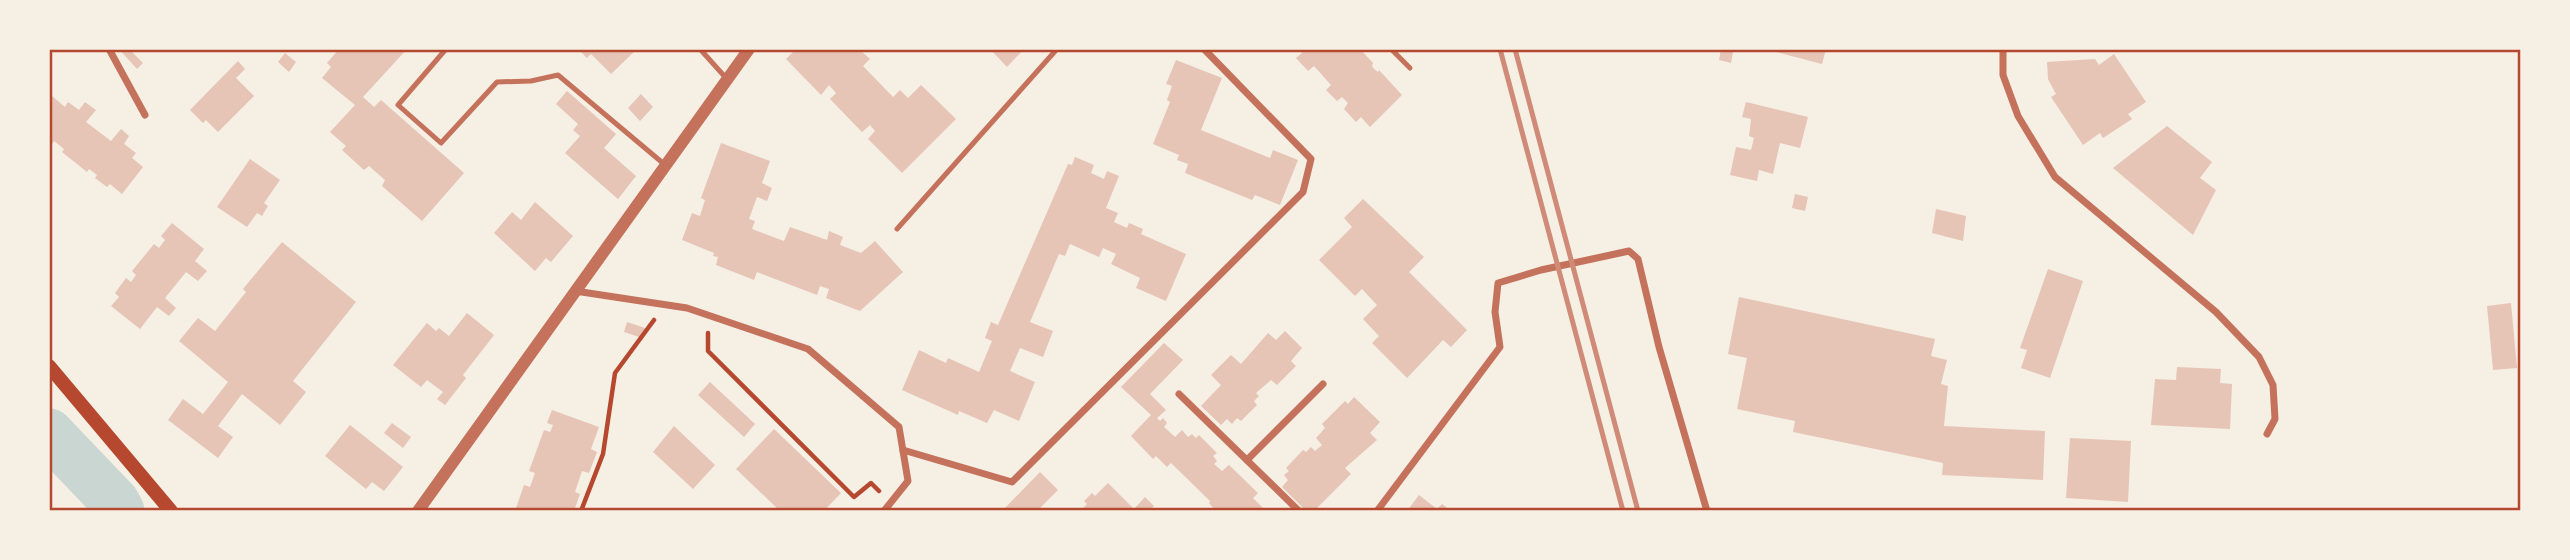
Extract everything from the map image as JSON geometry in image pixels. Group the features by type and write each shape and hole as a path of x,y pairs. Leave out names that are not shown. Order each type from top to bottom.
{"main road":[{"path":"49,367 171,511"},
{"path":"106,434 160,511"}],"street":[{"path":"109,49 145,115"},
{"path":"418,511 664,164 749,49"},
{"path":"903,450 1012,482 1303,192 1311,159 1204,49"},
{"path":"2003,49 2003,75 2018,116 2055,177 2216,312 2259,357 2273,385 2275,419 2267,434"},
{"path":"1377,511 1500,347 1495,312 1498,283 1589,258 1629,251 1638,259 1659,347 1707,511"},
{"path":"574,291 687,308 808,349 900,427 908,481 884,511"},
{"path":"1247,460 1323,384"},
{"path":"1179,394 1299,511"}],"lane":[{"path":"446,49 398,105 441,143 497,82 531,81 558,75 664,164"},
{"path":"700,49 727,78"},
{"path":"897,229 1057,49"},
{"path":"1391,49 1410,68"}],"path":[{"path":"581,511 603,454 615,373 653,325 658,304"},
{"path":"708,315 708,351 854,497 872,483 891,502"}],"building":[{"path":"119,49 129,49 143,63 137,69"},
{"path":"339,49 407,49 363,97 374,107 381,100 464,173 422,221 382,186 385,180 369,166 364,170 342,150 346,146 330,132 355,105 322,78 331,67 327,63"},
{"path":"578,49 637,49 611,74 591,54 587,58"},
{"path":"796,49 862,49 860,50 870,59 863,66 893,97 900,90 908,98 921,85 956,119 902,173 868,139 875,131 870,125 862,132 830,99 836,93 829,85 821,95 786,59"},
{"path":"990,49 1024,49 1007,67"},
{"path":"1298,49 1360,49 1373,63 1374,69 1378,72 1379,70 1402,95 1370,127 1361,117 1356,122 1344,109 1348,103 1342,97 1337,101 1326,90 1331,85 1314,66 1308,71 1296,58 1302,53"},
{"path":"1721,49 1733,52 1731,63 1719,60"},
{"path":"1765,49 1826,49 1822,64"},
{"path":"285,53 296,62 289,72 278,62"},
{"path":"2114,54 2146,102 2128,114 2132,119 2103,138 2100,133 2083,145 2051,97 2056,94 2048,79 2047,62 2095,59 2099,65"},
{"path":"1176,60 1222,78 1201,130 1270,158 1273,150 1298,160 1280,205 1255,195 1252,200 1185,173 1188,164 1177,160 1179,155 1153,144 1170,102 1167,100 1172,86 1166,84"},
{"path":"238,61 245,69 236,78 254,96 218,132 206,120 203,123 190,110"},
{"path":"567,91 616,134 604,148 636,176 618,199 565,153 580,136 573,130 578,124 556,104"},
{"path":"641,94 653,107 640,121 628,108"},
{"path":"52,96 65,107 68,102 79,110 85,102 96,110 86,122 111,141 121,129 129,136 124,144 136,153 132,158 143,167 122,194 110,184 107,187 95,178 97,175 89,169 87,172 62,152 64,149 54,141 52,144 49,142 49,100"},
{"path":"1746,102 1808,117 1800,148 1780,143 1773,174 1759,170 1757,181 1730,175 1736,147 1751,150 1754,138 1749,136 1751,119 1742,117"},
{"path":"2167,126 2212,162 2200,178 2216,190 2193,235 2113,168"},
{"path":"721,143 770,161 762,183 772,188 767,201 757,197 749,219 755,221 752,229 784,241 790,227 827,240 829,231 843,237 840,245 861,253 875,241 903,272 860,311 826,298 829,289 820,286 817,295 757,272 754,280 716,265 718,257 713,256 714,253 682,240 692,213 700,216 705,200 701,198"},
{"path":"1075,157 1094,165 1091,173 1104,179 1107,171 1119,176 1106,208 1118,213 1114,222 1127,228 1129,223 1143,229 1141,234 1186,254 1166,301 1136,288 1140,278 1111,264 1116,254 1103,248 1099,257 1070,244 1065,256 1059,254 1030,322 1053,331 1043,357 1020,348 1010,371 1035,382 1019,421 994,410 987,423 959,411 958,415 902,390 919,350 946,363 948,358 979,372 992,341 985,338 991,322 998,325 1068,164 1072,165"},
{"path":"250,159 280,180 264,203 268,206 262,216 257,213 247,227 217,207"},
{"path":"1795,194 1808,197 1805,211 1792,208"},
{"path":"1363,199 1424,257 1409,272 1467,330 1451,347 1443,340 1407,378 1372,343 1379,336 1363,319 1377,305 1362,289 1355,296 1319,260 1352,227 1344,218"},
{"path":"535,202 573,236 551,262 546,258 535,271 494,233 512,212 521,220"},
{"path":"1936,209 1966,216 1963,241 1932,233"},
{"path":"172,223 204,249 195,261 207,271 198,281 186,272 165,298 176,308 169,316 157,307 140,329 111,306 119,297 115,293 126,278 131,282 136,275 132,271 154,244 159,248 165,240 161,236"},
{"path":"282,242 356,302 293,381 306,392 280,425 242,394 218,426 233,437 218,458 168,420 183,399 203,414 228,382 179,341 198,318 215,331 246,292 243,289"},
{"path":"2048,269 2083,281 2050,378 2021,368 2027,350 2020,348"},
{"path":"1739,297 1935,339 1931,356 1947,360 1941,384 1948,386 1944,426 2045,431 2043,480 1942,475 1943,463 1793,432 1795,421 1737,409 1747,358 1728,354"},
{"path":"2511,303 2517,368 2493,370 2487,306"},
{"path":"467,313 494,335 463,375 466,378 445,405 437,399 443,392 427,380 421,387 393,365 427,323 436,331 439,328 449,336"},
{"path":"627,322 645,328 642,338 624,332"},
{"path":"1285,331 1302,348 1291,361 1296,366 1277,385 1271,380 1256,393 1259,396 1254,401 1257,405 1241,421 1237,418 1232,424 1227,419 1221,425 1201,406 1221,385 1211,375 1231,355 1241,364 1268,333 1276,340"},
{"path":"1164,343 1183,360 1150,394 1166,410 1157,418 1160,421 1163,418 1167,423 1164,427 1175,437 1182,430 1188,437 1192,434 1196,438 1199,435 1217,453 1213,456 1217,461 1214,464 1222,471 1229,465 1258,493 1253,498 1263,508 1261,511 1216,511 1210,501 1171,463 1167,467 1156,456 1153,459 1131,436 1151,415 1121,387"},
{"path":"2177,367 2221,369 2220,383 2232,384 2230,429 2151,425 2155,379 2176,380"},
{"path":"710,382 755,424 744,437 698,395"},
{"path":"1354,397 1380,422 1370,433 1377,440 1345,468 1351,474 1314,511 1306,511 1282,487 1288,480 1284,475 1289,471 1286,468 1303,450 1306,452 1311,447 1315,451 1322,445 1316,438 1325,428 1322,424 1345,401 1348,404"},
{"path":"552,410 599,427 591,449 597,452 589,473 582,471 575,492 580,494 574,511 515,511 524,485 530,487 535,473 529,471 544,430 550,432 553,425 547,423"},
{"path":"392,423 411,437 403,448 384,433"},
{"path":"350,425 403,467 384,491 372,482 366,489 325,456"},
{"path":"674,426 715,465 693,489 653,452"},
{"path":"774,429 841,493 824,511 780,511 736,469"},
{"path":"2070,438 2131,441 2128,502 2066,498"},
{"path":"1040,472 1058,490 1037,511 1002,511"},
{"path":"1108,483 1134,509 1145,497 1154,506 1149,511 1080,511 1087,504 1084,501 1092,493 1095,496"},
{"path":"1419,495 1437,509 1442,504 1451,511 1407,511"}],"waterway":[{"path":"49,433 115,502 120,511"}],"railway":[{"path":"1500,49 1623,511"},
{"path":"1515,49 1638,511"}]}
